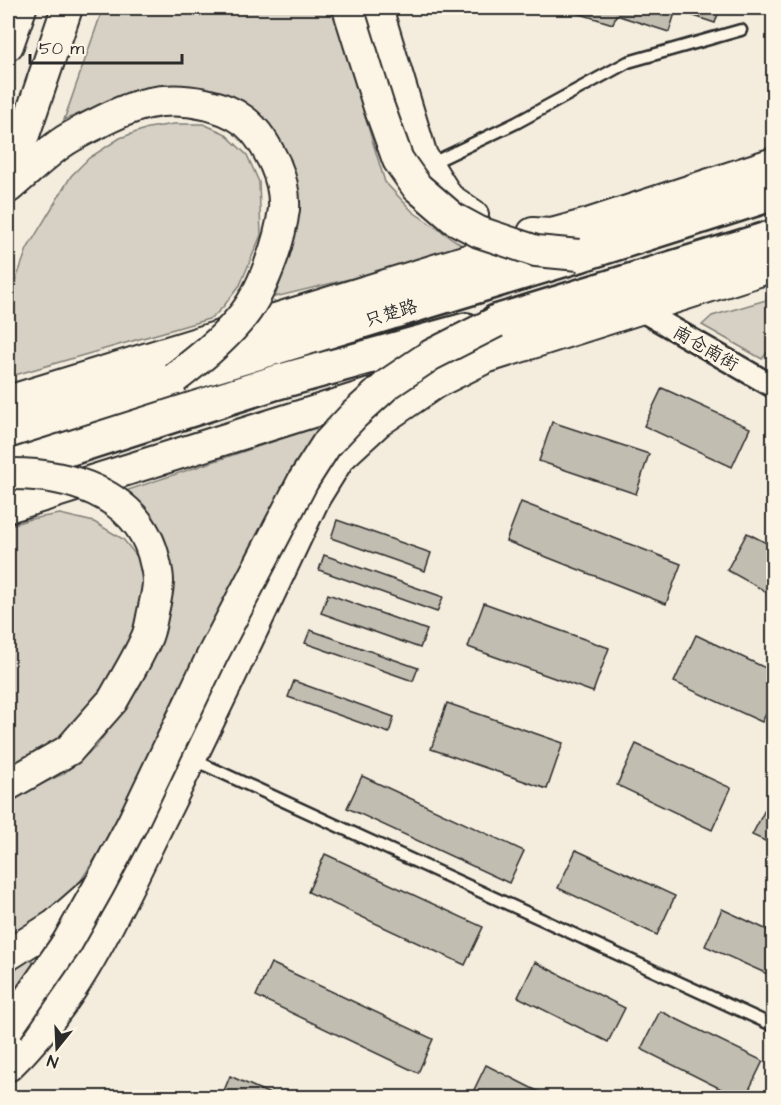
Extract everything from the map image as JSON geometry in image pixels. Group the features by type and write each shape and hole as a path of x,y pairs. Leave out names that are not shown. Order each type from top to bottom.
{"main road":[{"path":"8,45 21,8"},
{"path":"8,182 67,8"},
{"path":"348,8 398,160 417,187 453,218 479,232 536,251 579,255"},
{"path":"377,8 422,156 448,198 486,223 523,233 552,234"},
{"path":"8,188 60,143 121,111 143,103 181,100 219,107 232,113 254,130 266,146 275,164 283,189 284,208 272,256 260,290 240,320 208,352 175,378"},
{"path":"8,401 588,224 774,163"},
{"name":"只楚路","path":"8,431 774,194"},
{"name":"只楚路","path":"8,468 274,384 496,322 774,237"},
{"path":"8,507 774,266"},
{"path":"8,1028 67,943 98,888 132,824 232,617 303,481 326,445 388,384 431,355 496,322"},
{"path":"8,1066 28,1046 69,995 97,947 315,497 339,458 378,422 426,389 485,358"},
{"path":"8,474 33,474 66,480 89,486 115,501 133,516 144,531 157,568 158,581 147,638 113,700 69,750 8,784"},
{"path":"8,955 55,925 98,888"}],"street":[{"name":"南仓南街","path":"639,309 774,387"}],"lane":[{"path":"427,165 516,123 628,62 741,30"},
{"path":"190,759 774,1026"}],"shaded area":[{"path":"103,8 334,8 385,182 413,212 469,250 275,297 295,237 297,214 236,100 193,87 155,87 109,101 64,120"},
{"path":"174,124 203,124 224,133 247,155 259,182 261,235 240,285 212,318 8,377 8,302 27,249 71,176 89,158 120,138 148,128"},
{"path":"773,298 773,345 762,359 702,325 712,316"},
{"path":"323,425 291,469 166,714 116,826 71,896 8,939 8,799 63,774 96,747 127,703 165,633 172,588 168,556 161,533 148,513 125,491"},
{"path":"60,514 94,522 123,539 143,564 143,598 137,631 98,702 54,746 8,772 8,526 30,519"},
{"path":"30,958 35,967 8,1009 8,970"}],"building":[{"path":"579,8 720,8 715,23 676,10 669,32 616,15 613,24 577,13"},
{"path":"662,388 750,428 732,467 644,426"},
{"path":"552,422 649,454 636,494 539,461"},
{"path":"521,502 681,564 666,604 506,541"},
{"path":"337,520 431,553 425,571 331,538"},
{"path":"747,533 774,547 774,596 727,570"},
{"path":"324,555 443,597 437,612 319,570"},
{"path":"328,594 427,630 420,648 321,613"},
{"path":"484,603 609,648 593,692 468,647"},
{"path":"310,630 418,668 413,681 305,643"},
{"path":"696,635 774,672 774,698 762,722 674,682"},
{"path":"294,681 394,717 389,733 288,697"},
{"path":"447,703 563,743 547,789 431,749"},
{"path":"636,744 731,788 712,830 617,785"},
{"path":"362,776 524,851 509,883 347,808"},
{"path":"771,798 774,800 774,845 752,835"},
{"path":"576,850 675,896 657,935 558,888"},
{"path":"325,854 483,927 465,965 308,892"},
{"path":"722,909 774,933 774,977 705,946"},
{"path":"535,962 625,1008 608,1042 518,997"},
{"path":"271,963 433,1039 418,1073 256,996"},
{"path":"660,1011 763,1061 745,1098 739,1098 641,1049"},
{"path":"486,1065 551,1098 470,1098"},
{"path":"230,1076 279,1098 221,1098"}]}
